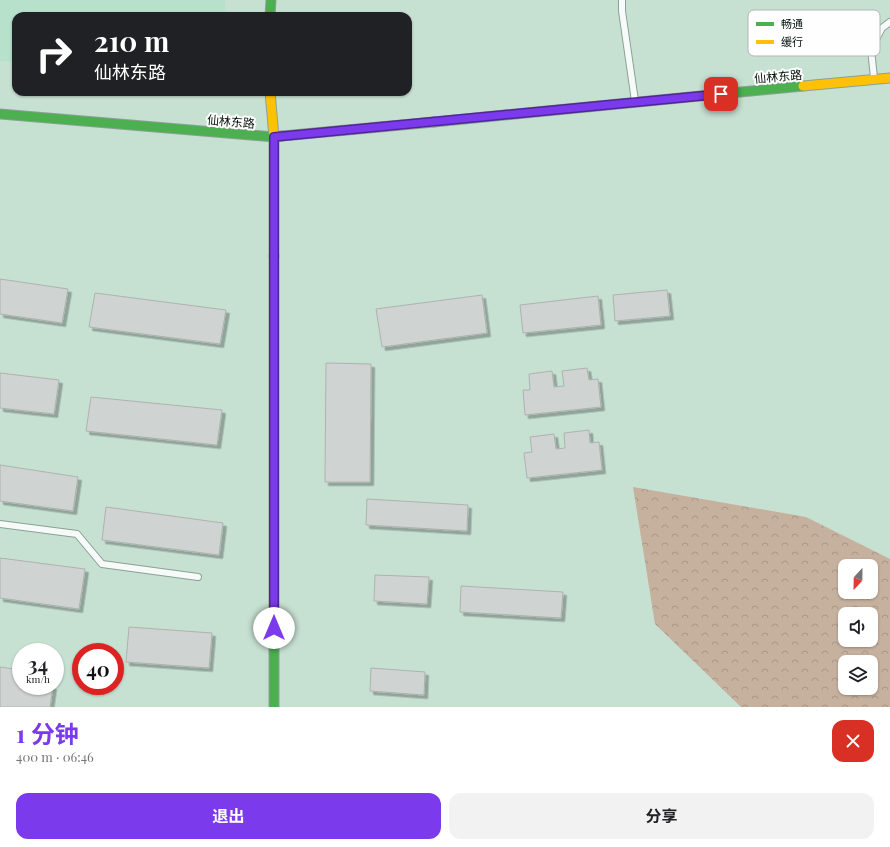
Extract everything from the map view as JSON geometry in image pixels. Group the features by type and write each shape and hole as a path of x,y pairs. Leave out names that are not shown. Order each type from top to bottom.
{"street":[{"path":"270,12 271,0"},
{"name":"仙林东路","path":"0,114 274,137 890,78"},
{"path":"270,96 274,137 274,707"}],"lane":[{"path":"622,0 622,11 635,102"},
{"path":"880,32 882,28 890,22"},
{"path":"872,56 874,79"},
{"path":"0,524 77,534 102,564 198,577"}],"shaded area":[{"path":"0,0 225,0 225,12 12,12 12,62 0,61"}],"green space":[{"path":"633,487 806,517 890,559 890,707 741,707 655,624"}],"building":[{"path":"0,279 68,289 62,323 0,314"},
{"path":"667,290 670,316 615,321 613,295"},
{"path":"95,293 226,310 220,344 89,327"},
{"path":"482,295 487,333 382,347 376,309"},
{"path":"598,296 601,325 523,333 520,305"},
{"path":"326,363 371,364 370,482 325,482"},
{"path":"587,368 589,380 598,379 601,407 525,415 523,390 530,390 529,374 552,371 554,387 564,386 562,371"},
{"path":"0,373 59,380 54,414 0,408"},
{"path":"91,397 222,410 217,445 86,431"},
{"path":"589,430 590,443 599,442 602,470 527,478 524,453 532,452 530,437 554,434 556,449 565,448 564,433"},
{"path":"0,465 78,477 73,511 0,501"},
{"path":"367,499 468,505 467,531 366,525"},
{"path":"106,507 223,523 219,555 102,540"},
{"path":"0,558 85,569 79,609 0,598"},
{"path":"375,575 429,577 427,604 374,601"},
{"path":"461,586 563,592 561,618 460,612"},
{"path":"129,627 212,633 209,668 126,662"},
{"path":"0,667 12,669 12,695 52,695 50,707 0,707"},
{"path":"371,668 425,672 424,695 370,691"}],"traffic: fast":[{"path":"270,12 271,0"},
{"path":"434,122 803,86"},
{"path":"0,114 274,137 282,136"},
{"path":"274,256 274,707"}],"traffic: slow":[{"path":"803,86 890,78"},
{"path":"270,96 274,137 274,256"},
{"path":"282,136 434,122"}],"route":[{"path":"274,628 274,137 721,94"}]}
